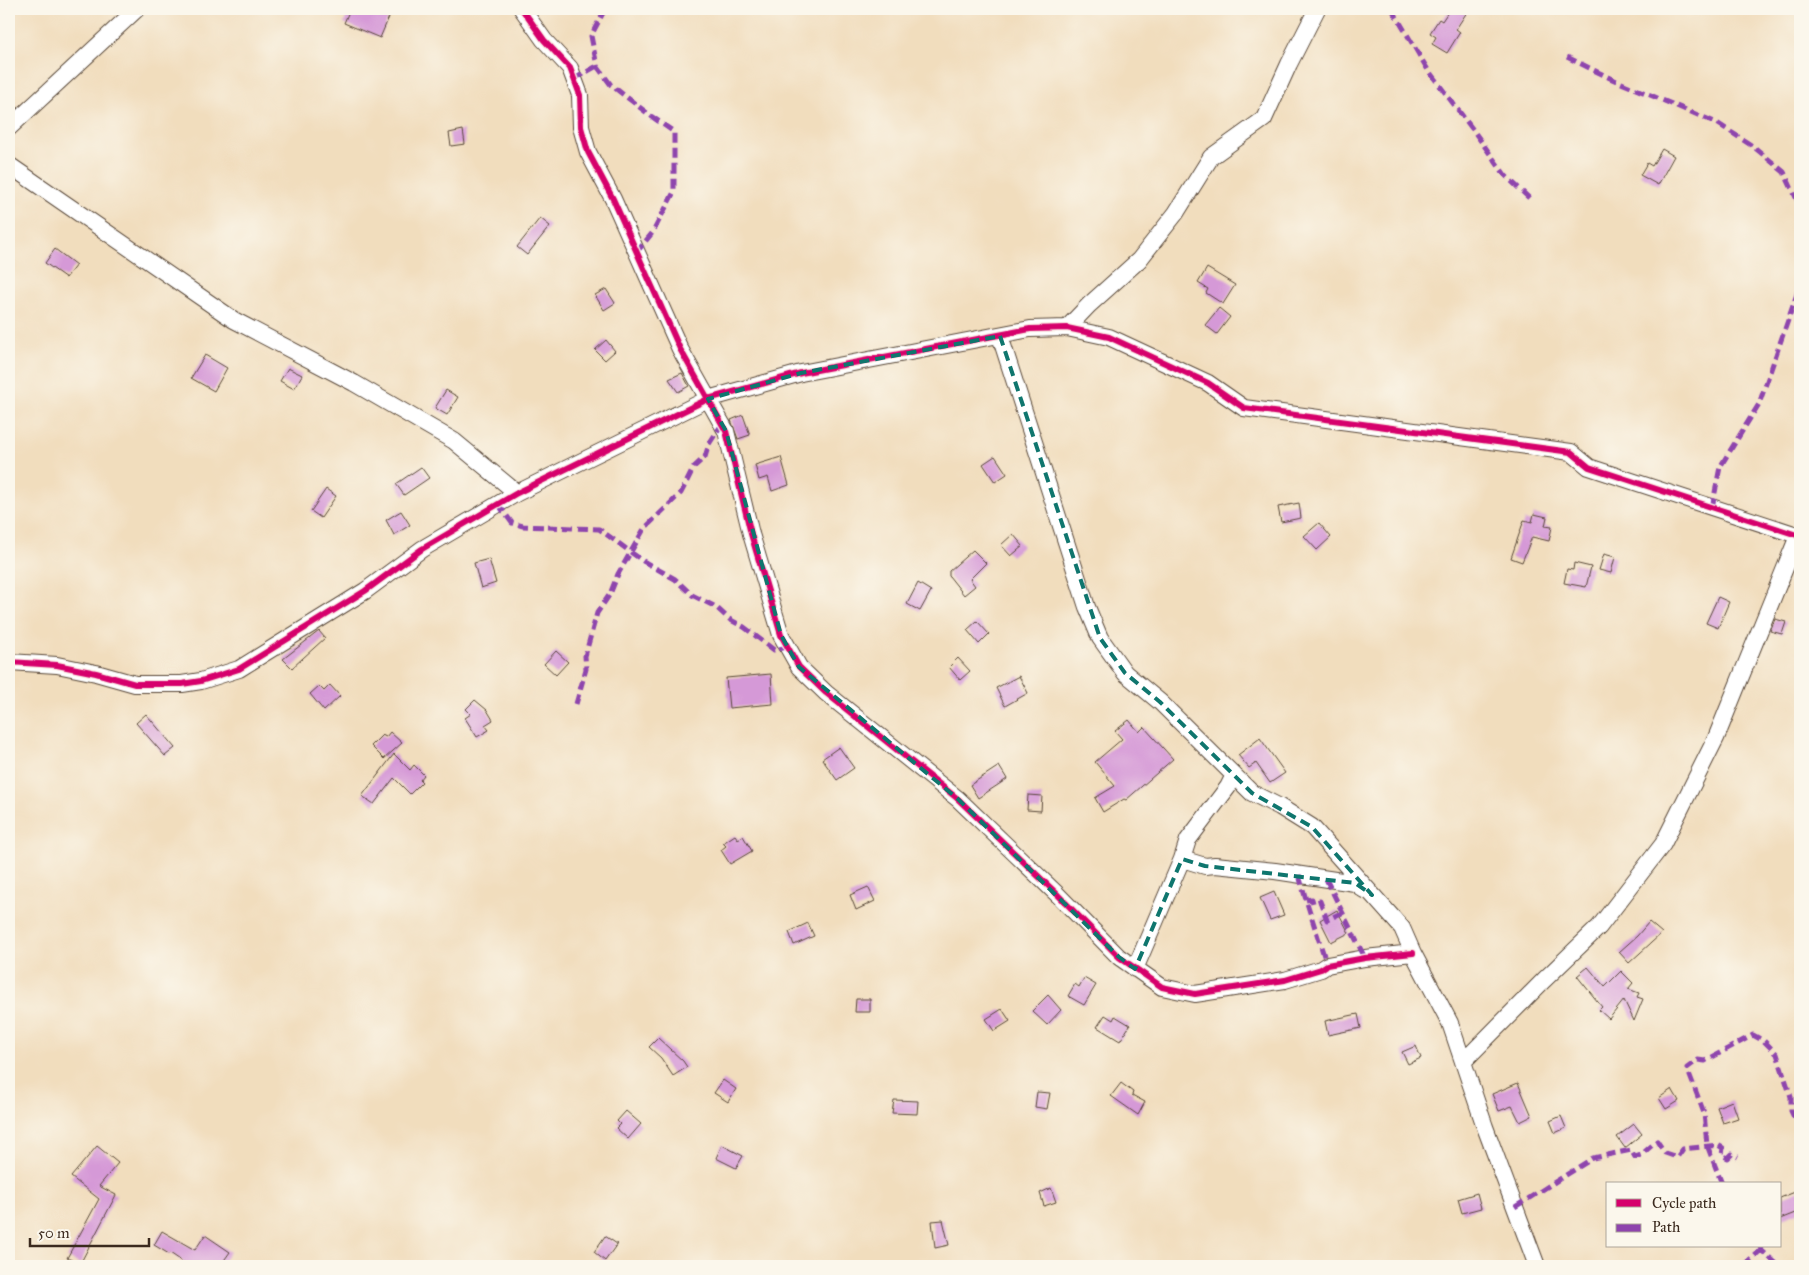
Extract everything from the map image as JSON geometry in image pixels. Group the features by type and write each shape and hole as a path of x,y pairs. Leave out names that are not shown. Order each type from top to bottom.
{"street":[{"path":"9,128 137,9"},
{"path":"522,9 544,40 570,68 580,95 581,127 588,152 612,199 680,349 726,431 751,534 781,635 799,667 826,693 958,799 1058,895 1119,957 1162,987 1195,994 1285,980 1321,969 1327,965 1366,958 1413,953"},
{"path":"1067,328 1089,305 1139,260 1176,213 1211,157 1264,119 1289,64 1318,9"},
{"path":"9,165 234,320 354,383 454,440 516,493"},
{"path":"9,662 57,665 135,684 182,684 201,681 239,669 365,591 422,549 516,493 708,398 801,373 1030,329 1067,328 1109,337 1208,383 1244,408 1571,452 1589,467 1799,536 1716,738 1663,844 1599,927 1463,1062"},
{"path":"1000,336 1087,607 1100,638 1125,673 1160,702 1252,793 1280,807 1312,827 1402,928 1450,1023 1485,1127 1537,1266"},
{"path":"1135,969 1182,859 1188,840 1228,787 1234,774"},
{"path":"1182,859 1205,866 1215,865 1275,871 1355,883 1372,896"}],"highlighted area":[{"path":"1000,336 1100,638 1125,673 1160,702 1252,793 1312,827 1372,895 1355,883 1205,866 1182,859 1135,969 1119,957 958,799 799,667 781,635 726,431 708,399 801,373"}],"building":[{"path":"350,9 370,9 389,17 380,38 344,23"},
{"path":"1450,9 1469,9 1456,29 1460,32 1447,53 1432,44 1436,37 1430,33 1439,19 1442,21"},
{"path":"463,130 465,144 451,146 449,133"},
{"path":"1662,149 1674,156 1658,185 1640,175 1647,163 1652,166"},
{"path":"540,218 550,226 527,255 517,247"},
{"path":"55,249 76,265 66,278 45,263"},
{"path":"1207,268 1235,285 1223,304 1206,293 1208,289 1198,283"},
{"path":"606,289 615,303 604,310 595,295"},
{"path":"1219,308 1230,317 1217,334 1205,325"},
{"path":"606,340 615,351 605,360 595,350"},
{"path":"205,355 227,368 214,391 191,378"},
{"path":"288,368 302,375 294,389 280,381"},
{"path":"682,373 689,386 678,392 669,379"},
{"path":"446,390 458,397 447,415 435,408"},
{"path":"743,415 750,435 738,439 731,420"},
{"path":"995,456 1007,474 995,482 983,464"},
{"path":"781,457 789,485 772,491 768,477 759,480 755,465"},
{"path":"421,467 429,478 404,495 396,484"},
{"path":"326,489 336,496 321,518 311,511"},
{"path":"1299,503 1301,518 1281,522 1278,507"},
{"path":"401,511 410,525 394,535 386,520"},
{"path":"1534,514 1547,517 1545,526 1552,527 1549,541 1532,537 1522,562 1511,558 1524,520 1532,522"},
{"path":"1319,523 1331,537 1317,550 1304,536"},
{"path":"1013,534 1023,546 1011,556 1001,545"},
{"path":"973,550 986,563 970,579 975,586 964,595 949,576 949,571"},
{"path":"1604,554 1615,557 1611,573 1599,570"},
{"path":"489,559 496,583 481,588 474,563"},
{"path":"1574,563 1591,567 1586,587 1564,583 1567,569 1573,570"},
{"path":"918,583 931,591 920,611 907,604"},
{"path":"1718,597 1729,602 1718,628 1706,623"},
{"path":"1775,619 1786,622 1782,634 1770,631"},
{"path":"977,621 989,634 979,644 967,630"},
{"path":"319,631 325,638 292,668 283,659"},
{"path":"556,651 568,662 556,675 544,664"},
{"path":"958,658 970,671 960,680 949,667"},
{"path":"771,674 773,704 729,708 726,678"},
{"path":"1019,676 1028,693 1005,706 996,688"},
{"path":"330,685 340,696 324,711 310,694 319,686 324,691"},
{"path":"475,700 487,710 493,720 485,725 489,730 477,737 465,718 471,714 466,709"},
{"path":"146,714 175,748 165,756 136,723"},
{"path":"1129,720 1139,732 1144,727 1173,759 1126,800 1124,799 1103,812 1095,798 1115,786 1095,762 1122,739 1115,731"},
{"path":"390,732 402,743 384,759 371,746 382,735 386,737"},
{"path":"1260,738 1285,773 1270,783 1256,763 1249,768 1238,755"},
{"path":"839,747 854,768 837,780 822,759"},
{"path":"394,754 410,770 414,765 424,775 420,780 422,782 410,794 394,778 374,804 362,796"},
{"path":"999,766 1007,779 978,798 970,785"},
{"path":"1028,795 1042,796 1041,811 1027,810"},
{"path":"735,835 738,839 743,836 752,851 730,864 721,850 726,846 723,843"},
{"path":"868,887 875,901 856,910 850,895"},
{"path":"1274,892 1284,915 1270,920 1260,898"},
{"path":"1337,910 1349,933 1331,942 1320,920"},
{"path":"1649,922 1662,933 1629,963 1619,952"},
{"path":"808,923 814,936 794,945 789,932"},
{"path":"1588,967 1605,987 1621,971 1633,983 1628,989 1639,993 1637,997 1643,999 1634,1021 1624,1000 1609,1019 1599,1010 1602,1007 1577,976"},
{"path":"1084,978 1096,985 1084,1005 1068,996 1075,984 1079,987"},
{"path":"1048,995 1061,1010 1047,1025 1032,1011"},
{"path":"856,999 870,999 870,1012 855,1012"},
{"path":"1002,1009 1010,1021 994,1031 986,1019"},
{"path":"1358,1014 1361,1028 1328,1035 1325,1021"},
{"path":"1105,1015 1113,1020 1115,1016 1130,1025 1120,1041 1097,1027"},
{"path":"658,1038 687,1067 673,1076 661,1058 649,1047"},
{"path":"1416,1046 1421,1058 1408,1064 1402,1052"},
{"path":"723,1080 736,1089 728,1102 714,1093"},
{"path":"1121,1083 1133,1092 1132,1095 1145,1102 1138,1115 1111,1096"},
{"path":"1518,1083 1532,1116 1520,1122 1512,1106 1499,1111 1492,1094"},
{"path":"1672,1089 1679,1101 1666,1109 1659,1098"},
{"path":"1037,1092 1050,1093 1047,1109 1035,1107"},
{"path":"894,1100 918,1101 917,1114 892,1113"},
{"path":"1732,1101 1738,1118 1723,1123 1717,1107"},
{"path":"626,1111 641,1124 628,1139 616,1128 620,1124 617,1121"},
{"path":"1561,1116 1566,1128 1555,1133 1550,1121"},
{"path":"1634,1124 1642,1134 1625,1148 1617,1137"},
{"path":"722,1145 743,1156 736,1168 716,1158"},
{"path":"97,1146 118,1163 99,1186 116,1195 80,1264 67,1258 99,1199 71,1177"},
{"path":"1051,1188 1056,1202 1044,1206 1040,1193"},
{"path":"1800,1190 1800,1211 1782,1218 1782,1197"},
{"path":"1477,1193 1481,1208 1462,1213 1458,1199"},
{"path":"943,1220 949,1245 935,1248 932,1221"},
{"path":"162,1231 195,1250 205,1235 230,1252 220,1266 189,1266 154,1245"},
{"path":"605,1236 617,1244 605,1261 594,1252"}],"marked path":[{"path":"605,9 591,36 597,66 611,85 674,132 674,192 653,232 636,253"},
{"path":"1392,9 1428,70 1505,175 1529,198"},
{"path":"1567,57 1612,79 1717,123 1754,147 1784,172 1800,206"},
{"path":"574,79 597,66"},
{"path":"1712,508 1720,467 1759,404 1797,294 1800,275"},
{"path":"576,704 586,669 585,656 597,613 610,594 618,574 644,529 681,493 694,467 705,457 709,444 722,424"},
{"path":"498,504 512,523 523,526 599,529 643,561 675,579 692,595 716,607 729,619 744,627 774,650 788,647"},
{"path":"1299,875 1327,965"},
{"path":"1326,879 1365,958"},
{"path":"1306,900 1312,899 1313,903 1320,901 1327,920 1343,912"},
{"path":"1721,1182 1707,1145 1704,1113 1687,1068 1698,1060 1705,1061 1753,1035 1764,1041 1777,1054 1791,1097 1791,1111 1800,1129"},
{"path":"1515,1207 1593,1158 1631,1150 1635,1157 1641,1155 1657,1141 1665,1153 1677,1157 1683,1149 1718,1145 1723,1148 1722,1155 1728,1158 1732,1154 1738,1157"},
{"path":"1760,1248 1779,1266"},
{"path":"1744,1266 1761,1250"}],"cycle path":[{"path":"522,9 544,40 570,68 580,95 581,127 588,152 613,199 680,349 726,431 751,534 781,635 799,667 826,693 958,799 1058,895 1119,957 1162,987 1195,994 1285,980 1321,969 1327,965 1365,958 1413,953"},
{"path":"9,662 57,665 135,684 182,684 201,681 239,669 365,591 422,549 517,493 708,399 801,373 1030,329 1067,328 1109,337 1208,383 1244,408 1571,452 1589,467 1800,536"}]}
